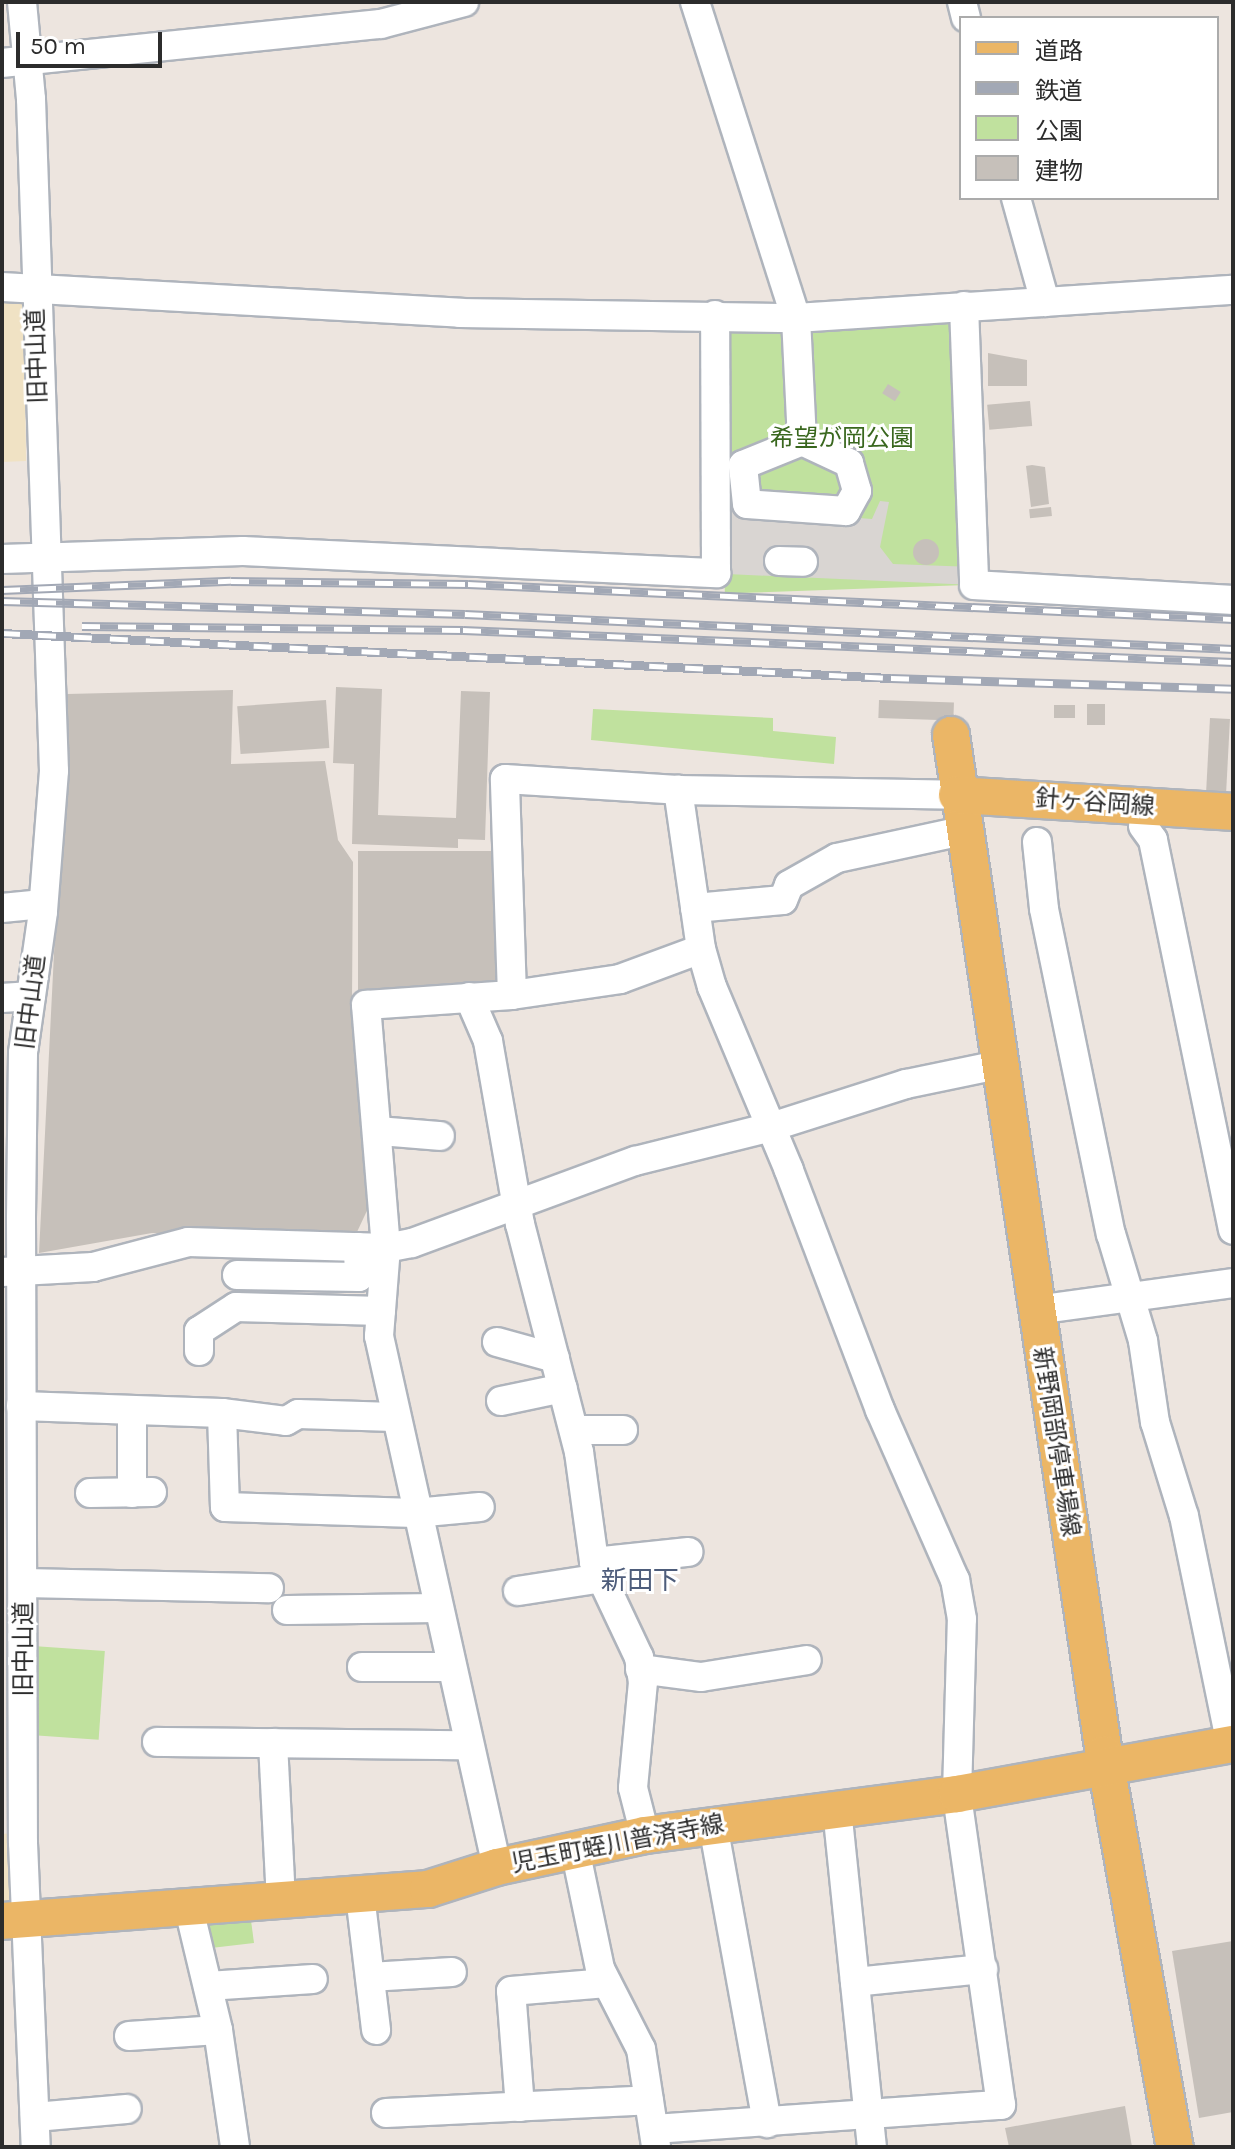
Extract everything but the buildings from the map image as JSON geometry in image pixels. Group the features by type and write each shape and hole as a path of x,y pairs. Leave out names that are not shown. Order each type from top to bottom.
{"main road":[{"name":"新野岡部停車場線","path":"951,735 962,831 1106,1769 1175,2147"},
{"name":"針ヶ谷岡線","path":"957,795 1233,812"},
{"name":"児玉町蛭川普済寺線","path":"15,1921 428,1889 497,1867 645,1835 957,1794 1232,1744"}],"street":[{"name":"旧中山道","path":"22,2 15,63 35,288 54,771 43,904 31,996 12,1054 12,1272 21,1406 12,1458 12,1539 16,1586 13,1648 15,1921 36,2147"},
{"path":"15,63 381,24 464,2"},
{"path":"695,2 796,318 802,441"},
{"path":"1017,200 1045,302"},
{"path":"2,287 444,312 796,318 1233,290"},
{"path":"964,306 974,585 1233,600"},
{"path":"2,559 46,554 243,551 716,573 715,315"},
{"path":"512,995 505,779 678,790 957,795"},
{"path":"575,1849 607,1983 641,2049 655,2138 767,2123 1001,2105 957,1794 962,1619 955,1580 880,1410 701,949 678,790"},
{"path":"1143,826 1153,840 1233,1230"},
{"path":"695,908 783,900 789,885 837,858 962,831"},
{"path":"1037,842 1044,909 1111,1234 1130,1297 1155,1422 1184,1516 1232,1744"},
{"path":"2,908 43,904"},
{"path":"497,1867 415,1513 379,1336 381,1311 372,1247 379,1131 366,1005 512,995 620,979 701,949"},
{"path":"2,998 31,996"},
{"path":"469,997 488,1041 516,1202 574,1430 598,1570 640,1669 633,1788 645,1835"},
{"path":"12,1272 93,1267 188,1242 372,1247 412,1243 516,1202 635,1161 771,1127 906,1084 998,1065"},
{"path":"379,1131 440,1136"},
{"path":"237,1275 359,1277 372,1247"},
{"path":"1036,1310 1233,1283"},
{"path":"199,1351 199,1331 236,1307 381,1311"},
{"path":"497,1342 555,1358"},
{"path":"501,1401 563,1388"},
{"path":"21,1406 222,1413 286,1421 298,1414 394,1417"},
{"path":"90,1493 142,1492 132,1410"},
{"path":"222,1413 225,1507 415,1513 480,1507"},
{"path":"574,1430 623,1430"},
{"path":"518,1591 598,1570 688,1552"},
{"path":"16,1586 269,1588"},
{"path":"287,1610 437,1608"},
{"path":"640,1669 701,1677 807,1660"},
{"path":"362,1667 451,1667"},
{"path":"157,1742 469,1745"},
{"path":"273,1743 281,1901"},
{"path":"837,1809 872,2147"},
{"path":"713,1825 767,2123"},
{"path":"360,1895 376,2030"},
{"path":"189,1909 218,2030 235,2147"},
{"path":"855,1982 983,1969"},
{"path":"370,1977 452,1972"},
{"path":"208,1986 313,1979"},
{"path":"520,2107 511,1991 607,1983"},
{"path":"129,2036 218,2030"},
{"path":"386,2113 649,2100"},
{"path":"35,2117 127,2109"}],"green space":[{"name":"希望が岡公園","path":"964,306 974,585 725,594 715,315"},
{"path":"593,709 773,718 773,731 836,737 834,764 591,740"},
{"path":"33,1646 105,1651 99,1740 27,1735"},
{"path":"250,1913 254,1943 211,1948 202,1915"}],"sand":[{"path":"2,297 15,298 24,306 26,461 2,462"},
{"path":"13,1833 16,1897 9,1910 2,1910 2,1834"}],"shaded area":[{"path":"880,501 889,502 880,547 893,564 973,567 974,585 727,574 727,508 872,519"}],"railway":[{"path":"2,590 231,581 468,584 1233,619"},
{"path":"2,601 465,614 1233,649"},
{"path":"82,626 463,630 1233,662"},
{"path":"2,633 891,678 1233,689"}],"district":[{"name":"新田下","path":"640,1581"}]}
